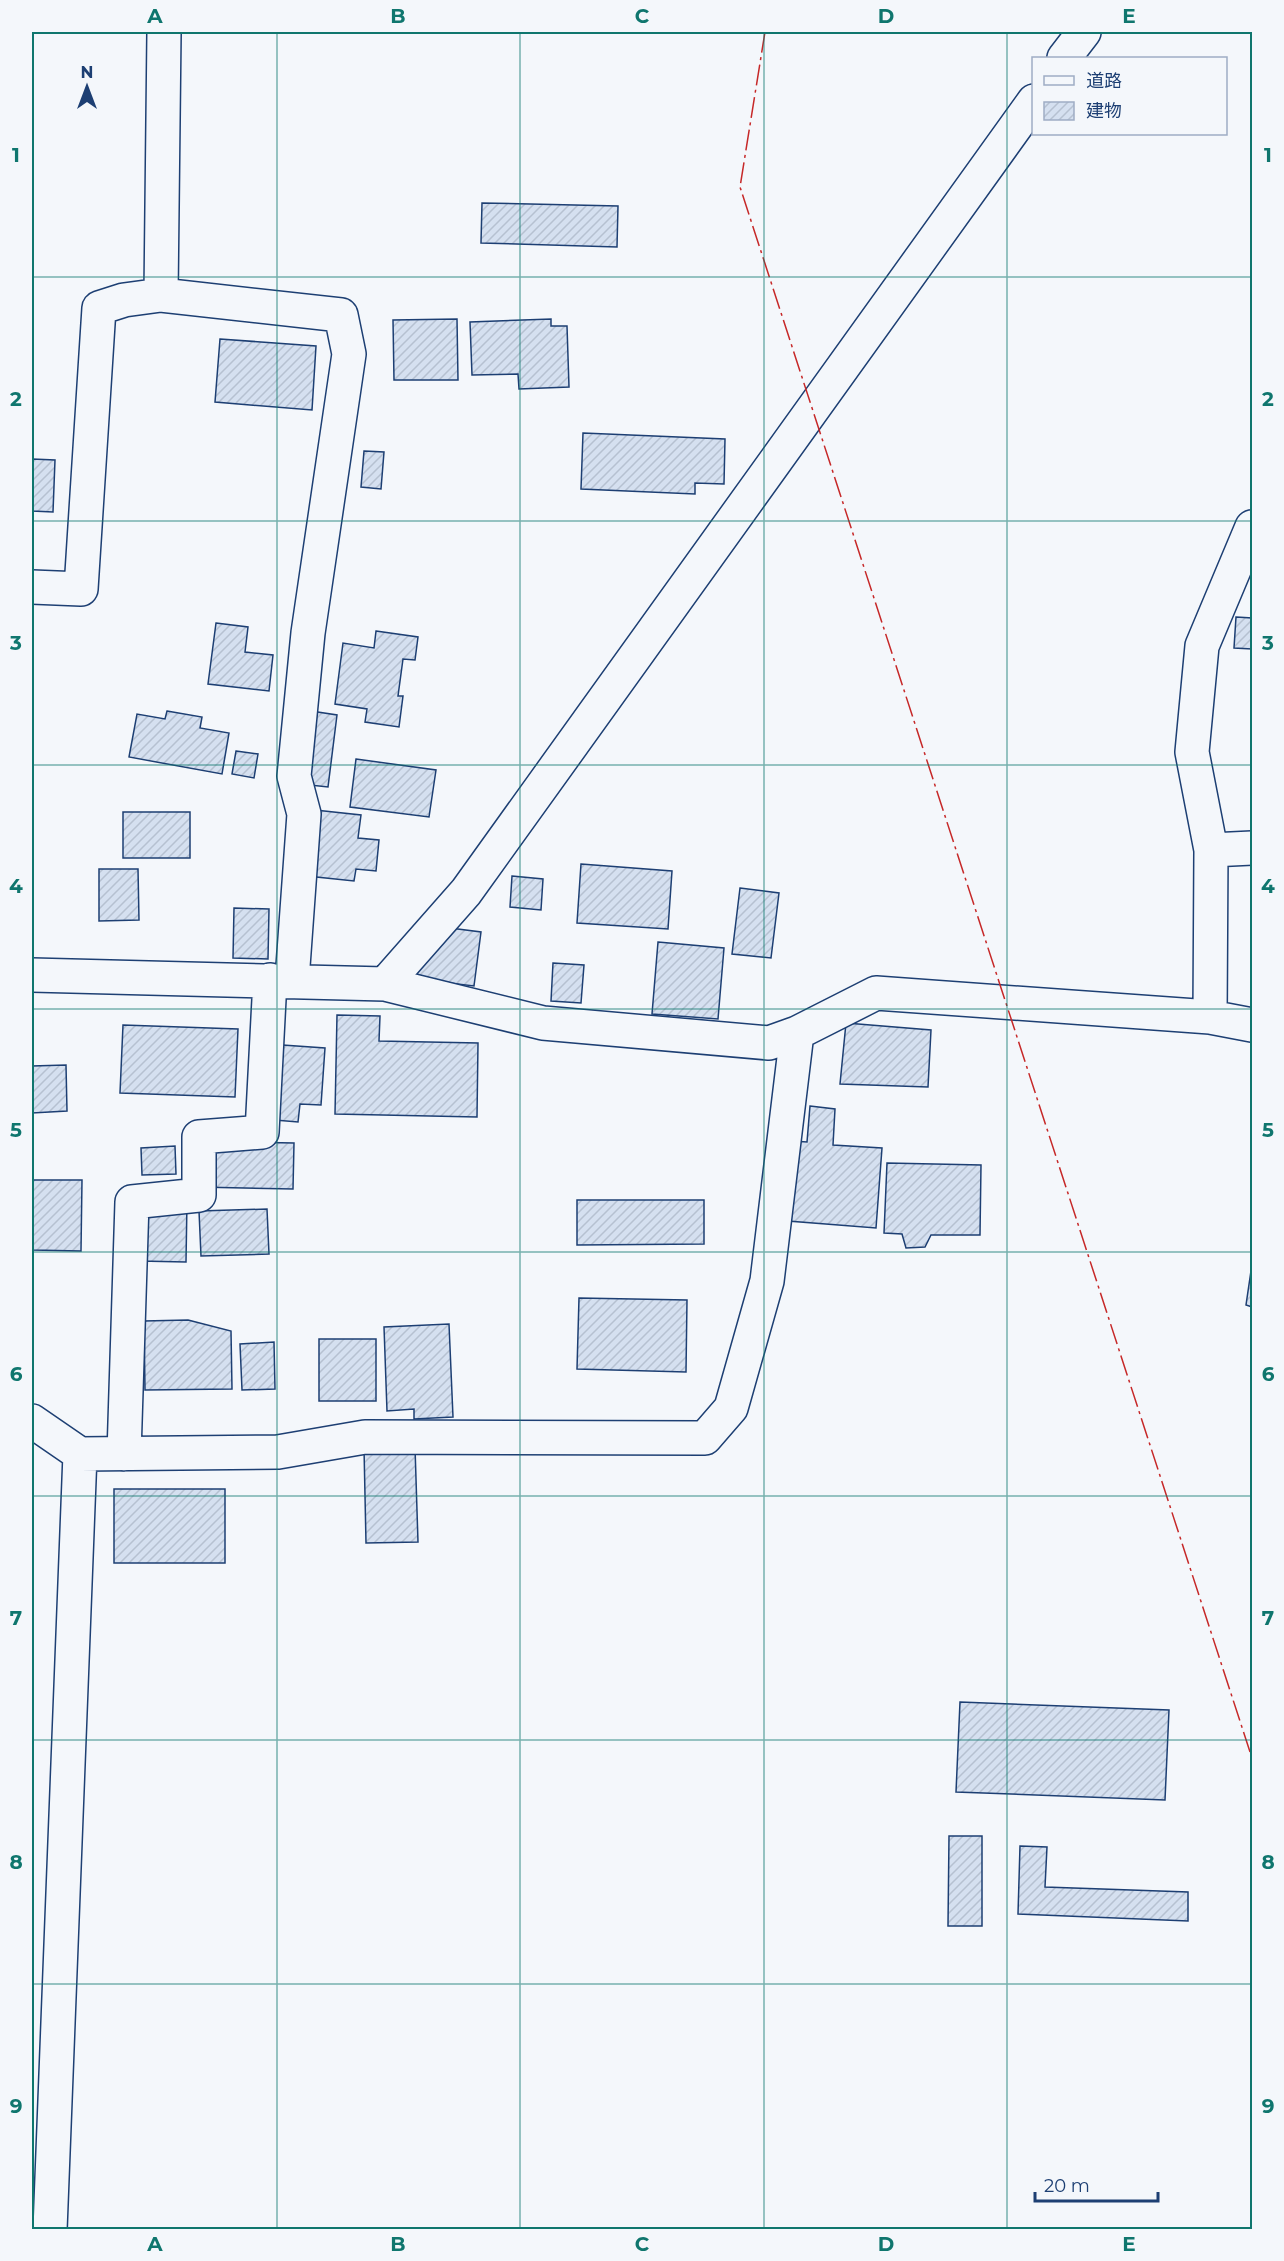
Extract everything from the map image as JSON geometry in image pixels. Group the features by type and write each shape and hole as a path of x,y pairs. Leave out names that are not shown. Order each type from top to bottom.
{"street":[{"path":"161,295 164,32"},
{"path":"1065,57 1084,32"},
{"path":"385,984 466,892 1032,104"},
{"path":"32,586 81,589 99,308 124,300 161,295 341,315 349,354 308,633 294,776 304,814 262,1132 199,1137 199,1195 132,1202 124,1454"},
{"path":"1210,1017 1210,850 1192,752 1202,645 1252,527"},
{"path":"1210,850 1252,848"},
{"path":"32,975 385,984 543,1023 769,1043 797,1033 876,993 1210,1017 1252,1025"},
{"path":"32,1421 80,1454 278,1452 365,1437 705,1438 731,1408 767,1281 797,1033"},
{"path":"50,2229 80,1454"}],"building":[{"path":"482,203 618,206 617,247 481,243"},
{"path":"457,319 458,380 394,380 393,320"},
{"path":"551,319 551,326 567,326 569,387 519,389 518,374 472,375 470,322"},
{"path":"220,339 316,346 312,410 215,402"},
{"path":"583,433 725,439 724,484 695,483 695,494 581,489"},
{"path":"364,451 384,452 381,489 361,487"},
{"path":"32,459 55,460 53,512 32,511"},
{"path":"1236,617 1252,618 1252,649 1234,648"},
{"path":"216,623 248,627 245,652 273,655 269,691 208,684"},
{"path":"376,631 418,637 415,660 403,659 398,696 403,696 399,727 365,722 367,709 335,704 343,643 374,648"},
{"path":"167,711 202,717 200,728 229,733 222,774 129,757 137,714 165,719"},
{"path":"311,711 337,715 328,787 301,784"},
{"path":"236,751 258,754 254,778 232,774"},
{"path":"356,759 436,770 429,817 350,807"},
{"path":"315,810 361,815 358,838 379,840 376,871 356,869 354,881 307,876"},
{"path":"123,812 190,812 190,858 123,858"},
{"path":"581,864 672,871 668,929 577,923"},
{"path":"99,869 138,869 139,920 99,921"},
{"path":"512,876 543,879 541,910 510,907"},
{"path":"740,888 779,893 771,958 732,954"},
{"path":"234,908 269,909 268,959 233,958"},
{"path":"450,928 481,932 474,986 407,978"},
{"path":"658,942 724,948 718,1019 652,1014"},
{"path":"553,963 584,965 581,1003 551,1001"},
{"path":"337,1015 380,1016 379,1041 478,1043 477,1117 335,1114"},
{"path":"846,1023 931,1030 928,1087 840,1084"},
{"path":"123,1025 238,1029 235,1097 120,1093"},
{"path":"268,1044 325,1048 321,1105 300,1104 298,1122 263,1119"},
{"path":"66,1065 67,1111 32,1113 32,1066"},
{"path":"810,1106 835,1109 833,1145 882,1148 876,1228 788,1221 793,1141 807,1142"},
{"path":"199,1141 294,1143 293,1189 198,1187"},
{"path":"175,1146 176,1174 142,1175 141,1148"},
{"path":"887,1163 981,1165 980,1235 931,1235 925,1247 906,1248 902,1234 884,1233"},
{"path":"32,1180 82,1180 81,1251 32,1250"},
{"path":"140,1200 187,1201 186,1262 139,1261"},
{"path":"577,1200 704,1200 704,1244 577,1245"},
{"path":"267,1209 269,1254 201,1256 199,1211"},
{"path":"1252,1264 1252,1307 1246,1305"},
{"path":"579,1298 687,1300 686,1372 577,1369"},
{"path":"188,1320 231,1331 232,1389 145,1390 144,1321"},
{"path":"449,1324 453,1417 414,1419 414,1409 387,1411 384,1327"},
{"path":"319,1339 376,1339 376,1401 319,1401"},
{"path":"274,1342 275,1389 242,1390 240,1344"},
{"path":"415,1447 418,1542 366,1543 364,1448"},
{"path":"114,1489 225,1489 225,1563 114,1563"},
{"path":"960,1702 1169,1710 1165,1800 956,1792"},
{"path":"949,1836 982,1836 982,1926 948,1926"},
{"path":"1020,1846 1047,1847 1045,1887 1188,1892 1188,1921 1018,1914"}],"power":[{"path":"765,32 740,187 1252,1758"}]}
